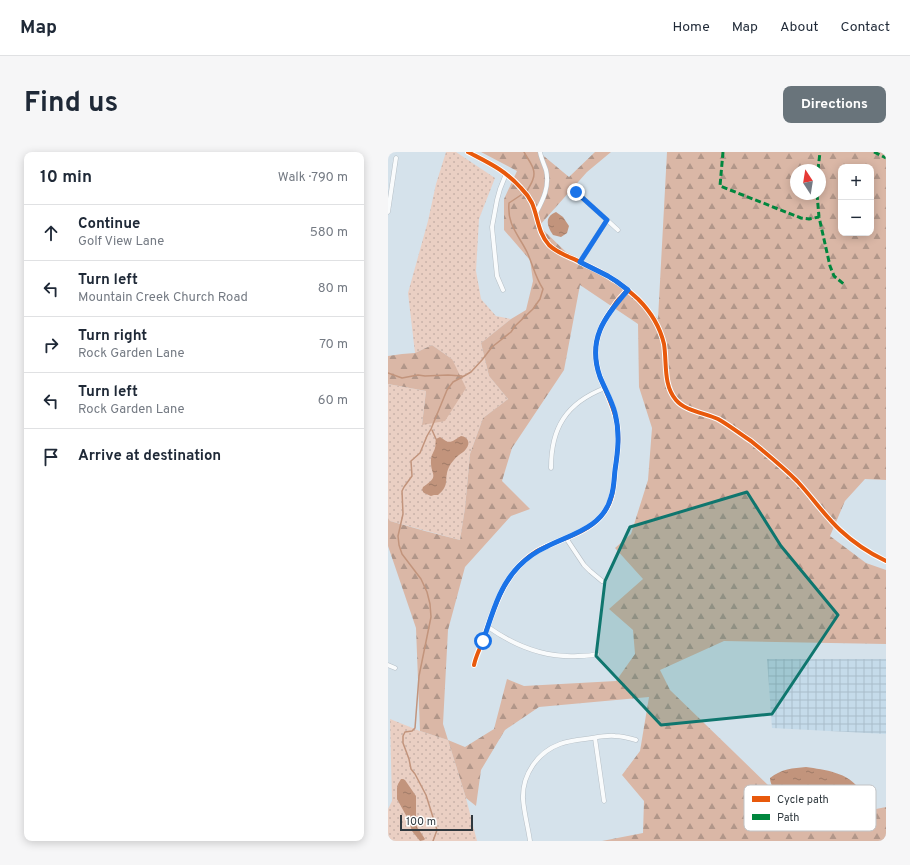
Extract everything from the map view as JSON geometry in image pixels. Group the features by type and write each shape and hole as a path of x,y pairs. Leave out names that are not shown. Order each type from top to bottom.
{"street":[{"path":"468,152 492,164 515,180 532,202 541,233 549,245 557,252 616,281 628,290 645,307 659,329 664,346 668,385 676,400 685,407 722,421 768,454 797,481 839,529 864,549 886,561"},
{"path":"535,213 542,201 547,187 546,172 540,152"},
{"path":"388,212 396,158"},
{"path":"503,290 497,276 492,228 496,200 506,174"},
{"path":"576,192 618,230"},
{"path":"580,262 607,220"},
{"path":"474,665 476,654 483,641 501,592 515,570 536,552 584,530 596,521 606,510 612,496 618,454 618,433 615,414 600,376 596,361 596,349 600,328 619,299 628,290"},
{"path":"551,468 551,455 554,441 563,419 571,408 580,400 605,388"},
{"path":"566,538 584,564 602,581"},
{"path":"488,627 494,632 543,654 569,657 592,656 597,654"},
{"path":"388,665 395,668"},
{"path":"530,841 523,797 525,784 531,767 540,756 555,746 569,741 616,736 636,740"},
{"path":"595,738 604,801"}],"highlighted area":[{"path":"747,492 781,546 838,615 772,714 661,725 596,656 605,581 630,527"}],"shaded area":[{"path":"446,152 456,152 495,178 479,219 476,271 481,299 496,316 511,319 481,343 489,376 508,399 483,418 470,454 465,508 460,540 390,521 388,518 388,384 426,391 422,425 452,359 432,345 415,353 408,293 428,221 436,184"},
{"path":"767,659 886,659 886,734 772,728"},
{"path":"390,719 448,740 466,798 477,841 388,841 388,809 392,801"}],"green space":[{"path":"481,152 539,152 569,177 595,152 611,152 587,172 539,226 566,252 607,272 658,319 667,152 886,152 886,480 865,479 845,501 830,536 866,563 886,570 886,644 724,641 660,670 670,690 768,785 744,785 744,831 876,831 876,809 886,807 886,838 884,841 602,841 643,833 644,801 622,775 640,751 649,697 539,707 505,730 481,770 476,806 466,798 448,740 420,731 416,628 388,546 388,518 390,521 460,540 465,508 470,454 483,418 508,399 489,376 481,343 511,319 526,310 533,281 530,260 504,230 504,199 517,171","holes":["580,285 638,324 639,387 652,428 648,480 631,534 615,548 643,579 609,609 633,630 635,654 616,681 524,686 507,679 494,729 465,747 448,740 443,724 448,630 465,567 511,516 530,509 502,481 512,448 564,370"]},
{"path":"432,345 452,359 466,388 445,421 422,425 426,391 388,384 388,356 415,353"}],"water":[{"path":"556,212 563,217 569,226 567,233 561,237 553,235 548,225 548,219"},
{"path":"461,436 467,439 468,447 450,465 447,471 446,485 438,495 431,496 424,493 422,490 423,487 432,480 433,477 431,458 436,439 440,437 450,442"},
{"path":"806,767 821,769 843,776 856,785 772,785 770,778 783,771"},
{"path":"401,779 405,780 416,796 416,823 425,839 424,840 420,841 412,831 408,819 397,799 397,788"}],"waterway":[{"path":"524,152 532,165 534,172 533,180 527,191"},
{"path":"433,841 437,830 426,795 411,769 403,743 403,736 405,732 412,731 415,728 419,676 431,617 427,592 421,579 402,554 399,545 398,536 403,514 402,491 412,476 411,461 420,453 447,390 453,382 471,372 492,347 511,332 515,326 533,309 540,299 543,289 527,252 511,223 509,203 521,195"},
{"path":"388,373 402,378 418,375 462,376"},
{"path":"432,430 436,439"}],"marked path":[{"path":"723,152 720,186 801,218 809,219 819,217"},
{"path":"819,164 820,152"},
{"path":"874,152 886,158"},
{"path":"818,200 819,217 830,266 834,276 845,285"}],"cycle path":[{"path":"468,152 490,163 503,172 529,197 534,208 540,230 549,245 560,253 610,277 638,299 650,314 660,331 664,344 667,381 672,394 680,404 718,419 751,441 797,481 845,535 874,555 886,561"},
{"path":"474,665 498,600 509,578 517,568 537,551 578,533 596,522 603,514 611,500 614,488 618,429 614,411 597,368 596,350 602,325 616,303 627,290"}],"route":[{"path":"483,641 497,600 507,581 515,570 536,552 579,533 590,526 602,516 610,503 612,496 618,454 617,423 613,408 598,369 596,361 596,344 600,328 619,299 628,290 608,276 580,262 607,220 576,192"}]}
